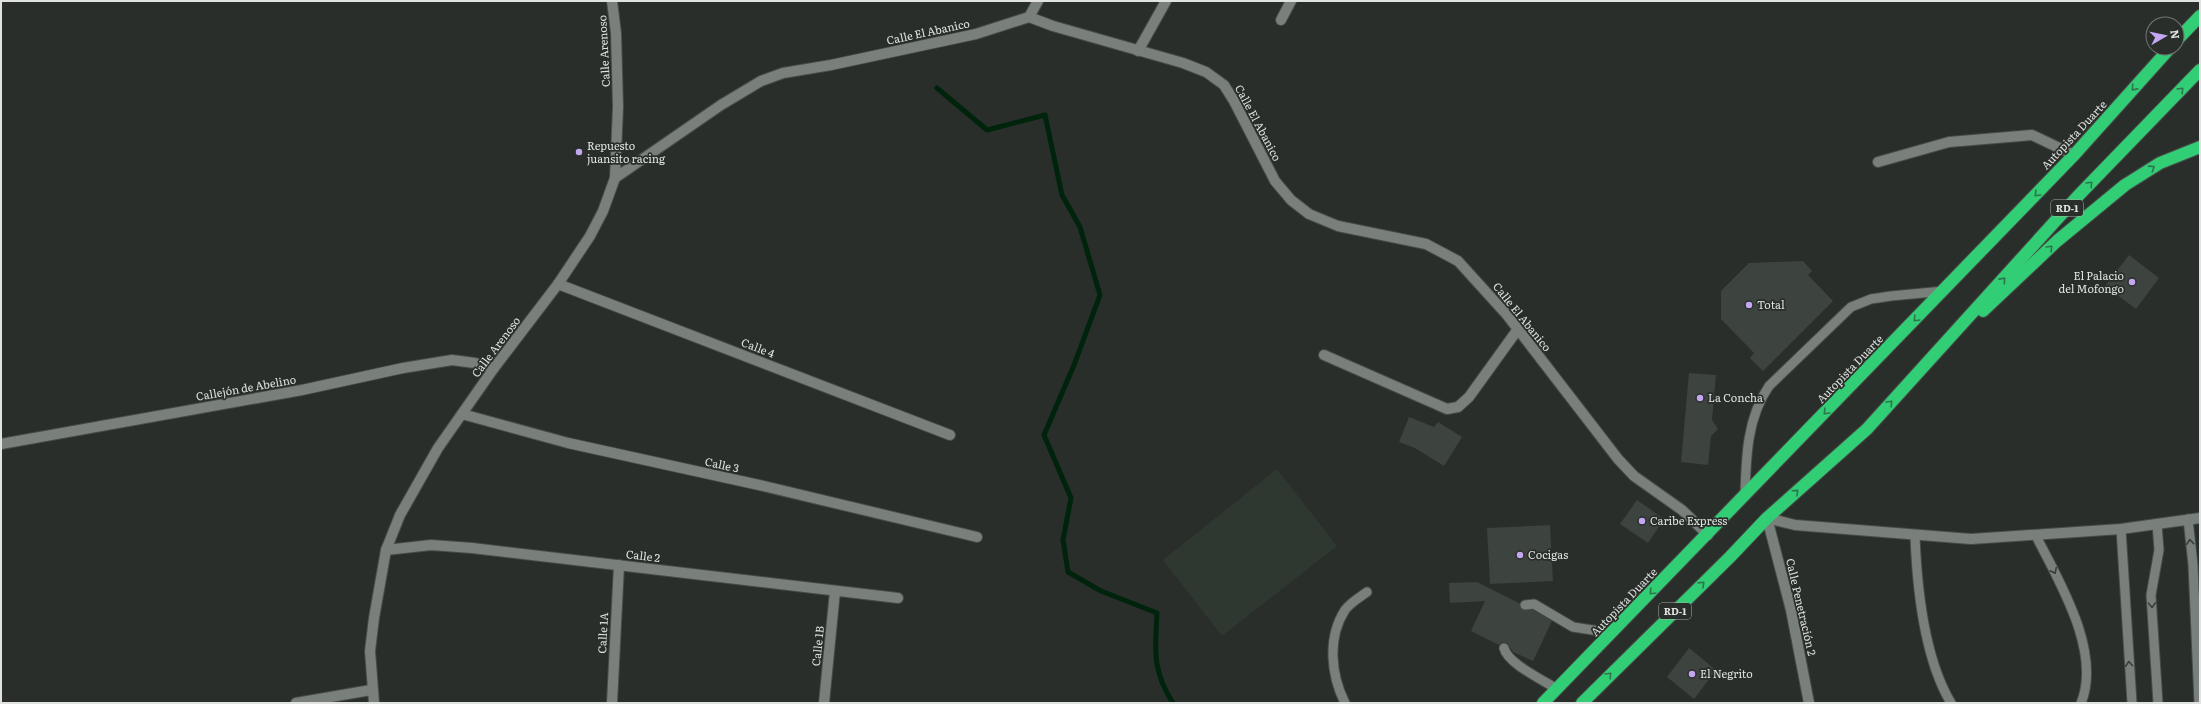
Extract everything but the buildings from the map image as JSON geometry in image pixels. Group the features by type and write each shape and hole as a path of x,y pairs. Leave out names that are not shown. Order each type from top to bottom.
{"highway":[{"path":"2185,32 2200,16"},
{"name":"Autopista Duarte","path":"1543,703 1612,634 1944,291 2074,155 2163,56"},
{"name":"RD-1","path":"1582,703 1730,557 1767,518 1867,428 2078,196 2200,70"},
{"path":"1939,350 2002,295 2056,241 2125,185 2160,163 2200,147"}],"street":[{"name":"Calle Arenoso","path":"374,703 371,690 370,651 386,550 400,515 438,448 494,368 558,284 590,236 603,211 615,178 618,107 616,34 612,1"},
{"path":"1029,17 1038,1"},
{"path":"1138,51 1166,1"},
{"path":"1281,20 1291,1"},
{"name":"Calle El Abanico","path":"615,178 721,105 761,81 783,73 831,65 976,34 1029,17 1138,51 1183,62 1206,72 1224,85 1234,101 1275,182 1290,200 1309,214 1338,226 1426,244 1458,261 1518,329 1618,459 1634,476 1682,510 1708,534"},
{"path":"1878,162 1949,142 2032,135 2074,155"},
{"name":"Calle 4","path":"558,284 950,435"},
{"path":"1324,355 1447,409 1458,407 1469,397 1518,329"},
{"name":"Callejón de Abelino","path":"1,444 302,390 410,367 452,360 476,363 494,368"},
{"name":"Calle 3","path":"462,414 568,443 759,485 977,537"},
{"path":"1767,518 1795,525 1916,536 1970,539 2036,536 2121,529 2200,518"},
{"name":"Calle Penetración 2","path":"1767,518 1791,610 1810,703"},
{"name":"Calle 2","path":"386,550 431,545 472,548 898,598"},
{"name":"Calle 1A","path":"612,703 619,565"},
{"name":"Calle 1B","path":"824,703 835,591"},
{"path":"296,703 371,690"}],"lane":[{"path":"1745,495 1746,458 1753,418 1759,401 1769,386 1851,307 1891,296 1944,291"},
{"path":"2188,519 2192,565 2199,703"},
{"path":"2157,524 2159,550 2151,595 2158,703"},
{"path":"2121,529 2132,703"},
{"path":"1916,536 1922,611 1932,658 1951,703"},
{"path":"2036,536 2063,591 2085,651 2087,682 2081,703"},
{"path":"1346,703 1339,690 1333,660 1334,634 1346,609 1367,592"},
{"path":"1525,605 1534,604 1573,627 1612,634"},
{"path":"1504,648 1511,660 1557,689"}],"shaded area":[{"path":"1277,469 1337,546 1222,636 1163,560"}],"waterway":[{"path":"937,88 987,130 1045,115 1062,195 1080,227 1100,295 1074,365 1044,435 1071,498 1063,540 1068,572 1101,591 1157,613 1156,660 1161,680 1173,703"}],"place":[{"name":"Repuesto juansito racing","path":"579,152"},
{"name":"El Palacio del Mofongo","path":"2132,282"},
{"name":"Total","path":"1749,305"},
{"name":"La Concha","path":"1700,398"},
{"name":"Caribe Express","path":"1642,521"},
{"name":"Cocigas","path":"1520,555"},
{"name":"El Negrito","path":"1692,674"}]}
